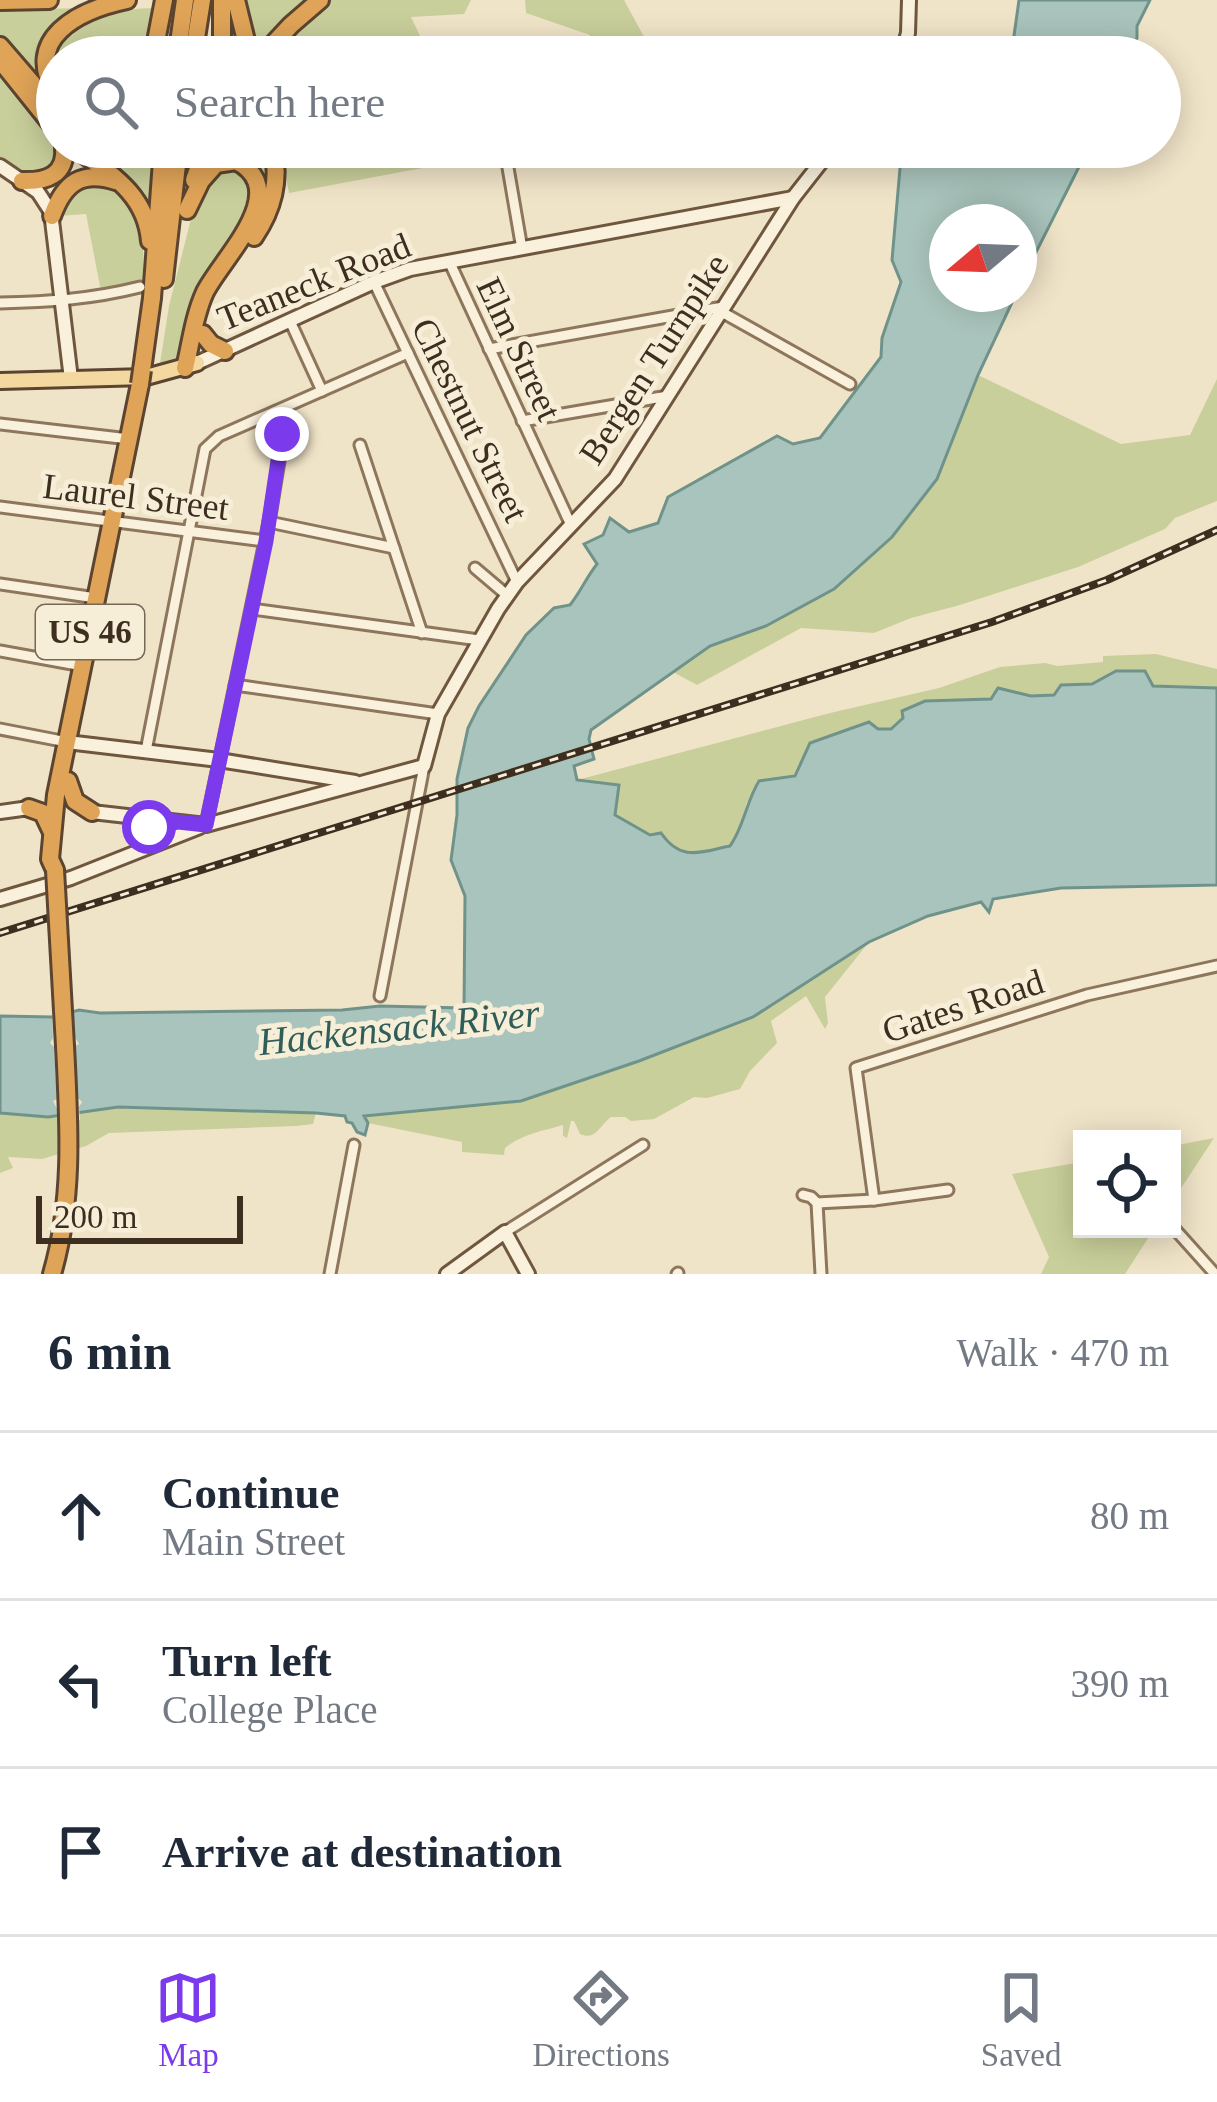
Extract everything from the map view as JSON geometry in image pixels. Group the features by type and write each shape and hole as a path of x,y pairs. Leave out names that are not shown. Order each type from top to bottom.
{"highway":[{"path":"0,1 49,0"},
{"path":"55,36 87,11 127,0"},
{"path":"157,36 164,0"},
{"path":"179,36 185,0"},
{"path":"196,36 202,0"},
{"path":"222,0 222,36"},
{"path":"236,0 251,36"},
{"path":"280,36 320,0"},
{"path":"0,46 36,88"},
{"path":"0,60 36,105"},
{"path":"22,181 37,182 54,176 60,168"},
{"path":"102,168 138,202 148,224 152,284"},
{"name":"US 46","path":"52,1274 70,1169 56,832 145,376 158,168"},
{"name":"US 46","path":"152,284 175,168"},
{"path":"187,211 200,168"},
{"path":"152,284 200,181 212,168"},
{"path":"191,365 203,296 254,215 258,194 254,175 245,168"},
{"path":"191,365 216,294 269,209 275,168"},
{"path":"52,216 60,196 76,181 96,176 122,183"},
{"path":"203,334 225,351"},
{"name":"US 46","path":"71,742 82,666 116,522"},
{"path":"28,808 49,799 63,784 75,801 92,812"},
{"path":"28,808 45,814 56,832 76,816 92,812"}],"main road":[{"name":"Teaneck Road","path":"0,381 146,377 191,365"}],"street":[{"path":"907,36 909,0"},
{"path":"0,166 41,196 52,216 71,379"},
{"path":"508,168 522,249"},
{"name":"Bergen Turnpike","path":"380,996 438,714 518,582 615,479 817,168"},
{"name":"Teaneck Road","path":"191,365 410,269 794,198"},
{"name":"Elm Street","path":"449,262 571,525"},
{"name":"Chestnut Street","path":"374,282 518,582"},
{"path":"0,303 62,302 152,284"},
{"path":"489,349 722,309 850,384"},
{"path":"290,321 322,391"},
{"path":"146,751 205,449 215,439 408,353"},
{"path":"522,422 668,396"},
{"path":"206,825 266,541 282,443 274,412"},
{"path":"0,424 134,435"},
{"path":"360,445 422,633"},
{"name":"Laurel Street","path":"0,507 266,541"},
{"name":"Laurel Street","path":"269,521 394,548"},
{"path":"476,568 508,596"},
{"path":"0,584 96,598"},
{"path":"252,609 479,640"},
{"path":"0,651 82,666"},
{"path":"235,685 438,714"},
{"path":"0,729 362,783"},
{"path":"0,899 71,878 206,825 424,766"},
{"path":"318,776 326,794"},
{"path":"0,812 28,808"},
{"path":"92,812 206,825"},
{"path":"141,818 152,834 147,848"},
{"name":"Gates Road","path":"874,1200 856,1068 1087,995 1217,966"},
{"path":"330,1272 354,1145"},
{"path":"447,1274 643,1145"},
{"path":"817,1203 948,1190"},
{"path":"803,1196 817,1203 821,1274"},
{"path":"505,1232 528,1274"},
{"path":"1181,1236 1215,1274"}],"green space":[{"path":"242,0 313,0 276,36 251,36"},
{"path":"331,0 471,0 464,14 411,17 420,36 294,36"},
{"path":"525,0 624,0 644,36 589,36 526,13"},
{"path":"84,8 60,23 57,36 36,36 36,76 0,38 0,10"},
{"path":"157,8 151,36 64,36 82,21 118,11"},
{"path":"0,66 36,112 36,168 50,168 44,176 26,174 0,159"},
{"path":"103,168 151,168 150,216"},
{"path":"218,168 237,170 248,178 250,209 183,356 160,363 169,306 194,207"},
{"path":"253,168 267,168 266,206"},
{"path":"284,168 423,168 289,193"},
{"path":"109,181 140,226 143,281 101,291 86,214 58,216 74,187"},
{"path":"978,375 1121,444 1190,435 1217,379 1217,501 1078,567 874,633 801,628 697,685 673,672 710,646 766,626 937,478"},
{"path":"1156,654 1217,669 1217,688 1153,686 1145,671 1116,671 1093,684 1061,685 1054,695 1031,696 999,688 992,699 925,701 891,729 878,729 747,802 739,833 730,846 689,854 671,847 615,815 577,780 939,688 1000,667 1057,666 1103,662 1103,656"},
{"path":"869,942 825,997 825,1029 806,996 771,1021 777,1043 740,1089 694,1097 654,1119 611,1117 594,1134 585,1136 571,1121 567,1138 563,1125 518,1139 505,1148 504,1155 462,1152 462,1142 368,1123 362,1116 521,1101 639,1061 753,1017"},
{"path":"118,1107 316,1113 313,1124 296,1126 109,1133 86,1146 42,1159 8,1157 13,1168 0,1173 0,1113 48,1117"},
{"path":"1214,1138 1181,1188 1181,1144"},
{"path":"1073,1164 1073,1238 1148,1238 1125,1274 1041,1274 1049,1257 1012,1174"}],"water":[{"path":"1019,0 1150,0 1137,36 1014,36"},
{"name":"Hackensack River","path":"900,168 1078,168 1037,250 1037,204 929,204 929,312 1008,312 937,479 892,537 834,589 766,626 710,646 591,730 594,759 574,766 577,780 619,785 615,815 650,835 661,833 676,848 709,851 730,846 759,781 795,776 810,743 869,722 878,729 891,729 903,718 902,711 925,701 991,699 998,688 1031,696 1054,695 1061,685 1092,684 1116,671 1145,671 1153,686 1217,688 1217,885 1061,888 993,899 989,912 981,902 928,916 869,942 753,1017 521,1101 364,1116 368,1123 365,1135 345,1116 316,1113 118,1107 48,1117 0,1113 0,1016 53,1017 79,1010 464,1008 465,896 451,860 457,779 468,728 479,706 526,635 554,608 574,600 597,564 584,544 603,535 610,518 629,532 658,523 668,497 777,436 793,444 820,438 881,357 882,338 901,282 892,260"}],"pier":[{"path":"73,1005 79,1044 75,1046 80,1120 58,1122 53,1101 57,1099 50,1043 52,1011"}],"railway":[{"path":"0,933 992,622 1107,580 1217,530"}],"route":[{"path":"149,827 141,818 206,825 266,541 282,434"}]}
